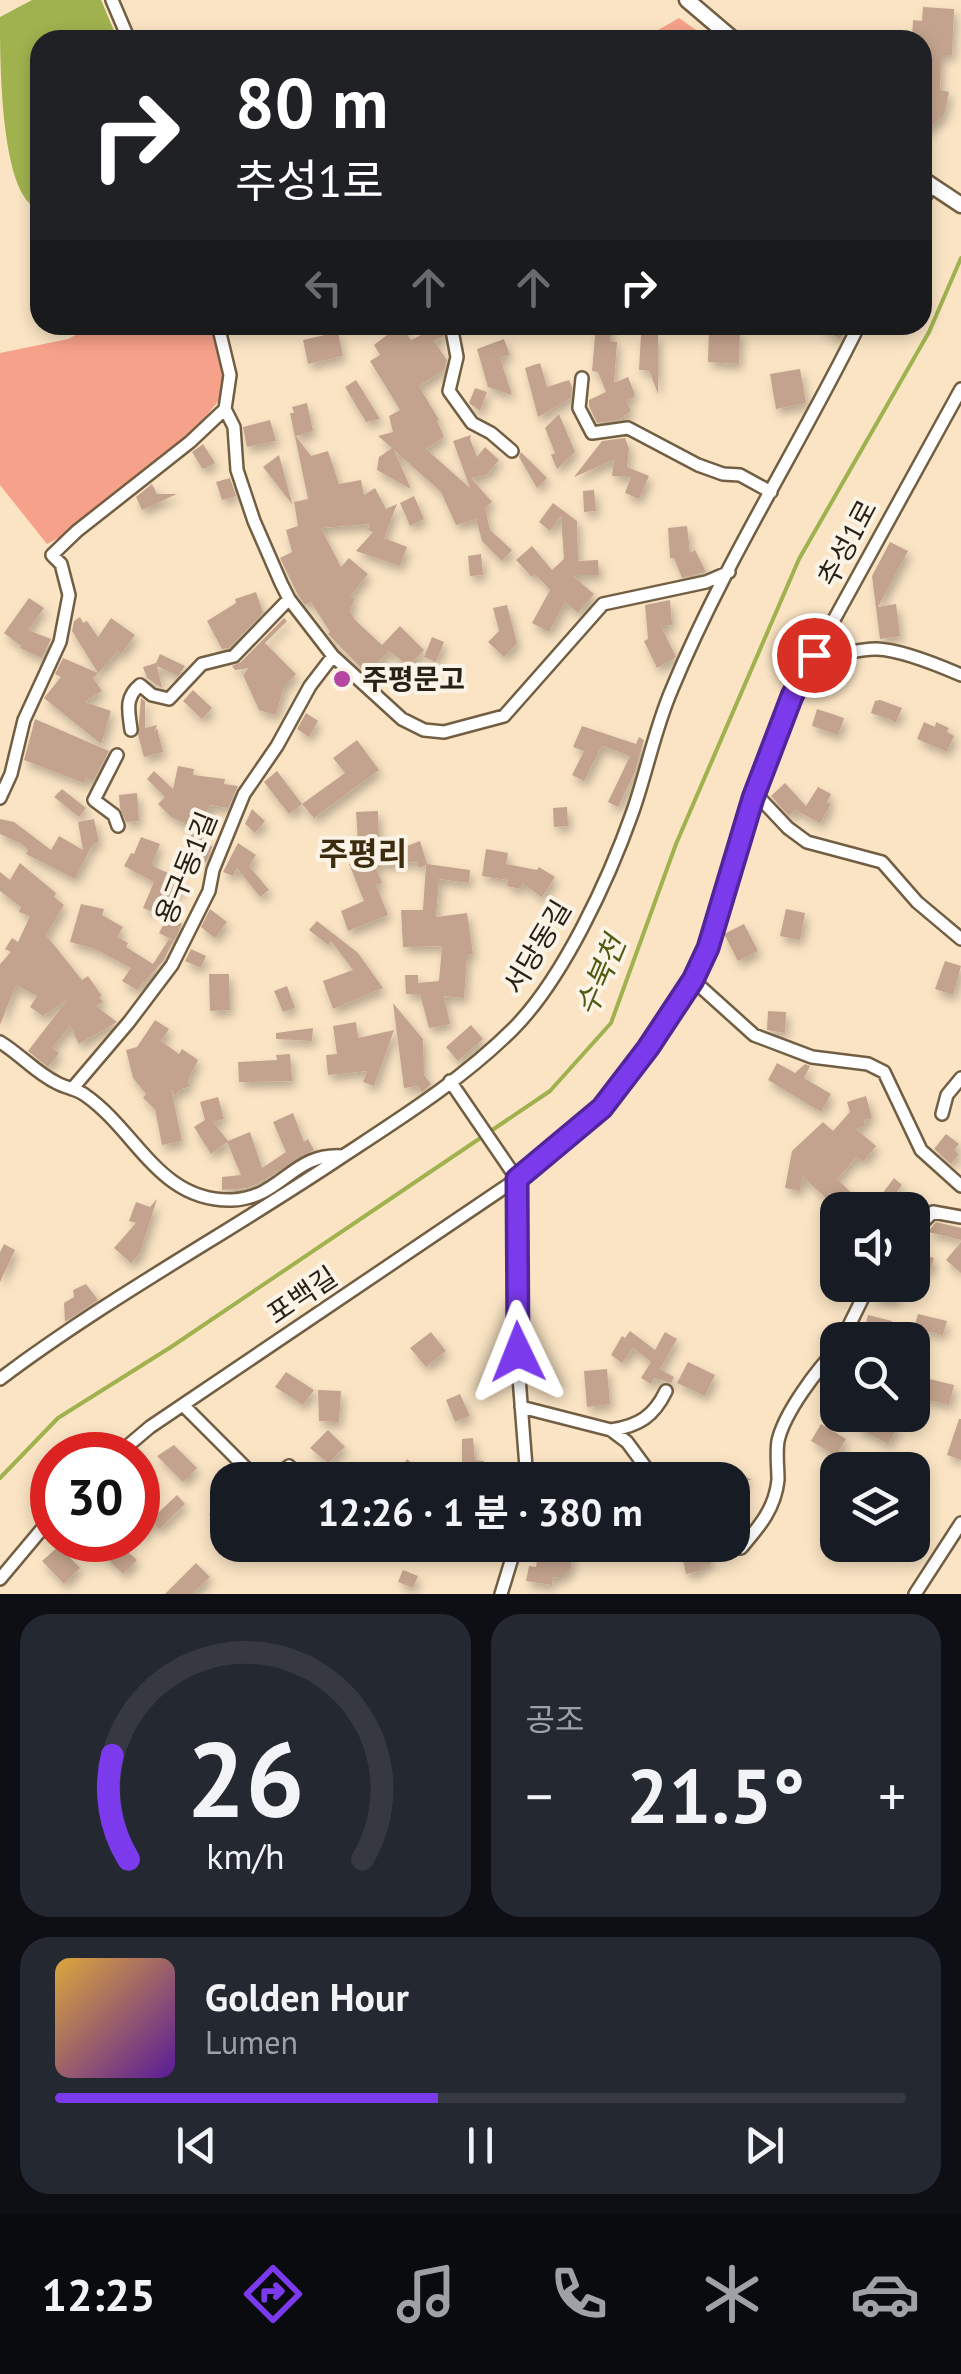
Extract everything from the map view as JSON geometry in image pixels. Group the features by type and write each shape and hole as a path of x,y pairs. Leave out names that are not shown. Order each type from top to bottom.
{"street":[{"path":"112,0 125,30"},
{"path":"688,0 722,30"},
{"path":"932,185 961,204"},
{"path":"0,798 11,774 24,720 60,642 69,594 61,564 52,554 138,480 190,442 224,409 230,376 220,335"},
{"path":"453,335 457,357 449,391 472,423 512,451"},
{"name":"서당동길","path":"0,1379 132,1290 381,1133 511,1031 528,1012 574,940 604,882 632,814 670,692 854,335"},
{"path":"582,378 579,408 592,433 628,428 698,465 740,475 771,492"},
{"name":"추성1로","path":"514,1175 602,1108 693,980 708,948 756,793 792,696 961,389"},
{"path":"224,409 234,427 237,470 244,495 289,599 333,656 402,719 424,730 444,732 504,716 603,604 706,582 729,572"},
{"path":"131,730 128,700 140,685 152,695 169,699 202,664 234,656 289,599"},
{"path":"814,655 828,657 880,649 961,675"},
{"name":"용구동1길","path":"72,1088 172,965 210,891 213,870 244,794 277,746 310,686 333,656"},
{"path":"117,756 94,800 114,816 118,826"},
{"path":"756,793 788,828 807,842 882,862 917,902 961,939"},
{"path":"693,980 754,1035 812,1057 868,1064 884,1072 921,1150 961,1186"},
{"path":"0,1042 57,1084 72,1088 97,1106 174,1186 203,1197 230,1200 256,1196 272,1189 303,1162 344,1156"},
{"path":"942,1114 947,1095 961,1078"},
{"path":"450,1081 514,1175 515,1326 526,1462"},
{"name":"포백길","path":"144,1432 514,1175"},
{"path":"930,1214 961,1217"},
{"path":"750,1537 769,1514 776,1493 782,1429 820,1367"},
{"path":"612,1430 633,1427 649,1416 666,1391"},
{"path":"184,1405 240,1462"},
{"path":"521,1406 612,1430 628,1442 642,1462"},
{"path":"915,1594 961,1524"},
{"path":"0,1579 30,1543"},
{"path":"501,1594 511,1562"}],"shaded area":[{"path":"32,0 101,0 114,30 30,30 30,202 17,182 5,126 0,17"},
{"path":"679,18 696,30 658,30"},
{"path":"76,335 216,335 229,386 173,448 47,544 0,485 0,353"}],"building":[{"path":"923,7 954,9 952,55 941,55 940,90 949,92 944,115 932,125 932,30 912,30 913,20 922,21"},
{"path":"339,335 343,356 308,364 303,340"},
{"path":"387,335 407,335 411,340 421,335 444,335 434,341 447,360 444,370 419,386 444,437 426,449 470,488 453,441 471,435 477,457 485,447 499,460 486,475 471,478 492,502 485,508 490,530 512,550 502,561 482,541 476,519 456,525 441,492 394,450 411,489 377,470 379,457 392,448 378,436 393,432 389,416 400,410 370,361 380,355 374,345"},
{"path":"595,335 610,335 610,341 617,342 614,383 628,377 634,392 634,397 626,400 631,411 619,420 597,423 589,400 606,392 598,372 592,371"},
{"path":"641,335 658,335 658,394 649,370 639,370"},
{"path":"709,335 740,335 739,364 708,362"},
{"path":"504,339 510,355 500,358 512,395 488,387 477,349"},
{"path":"540,363 547,387 569,380 572,387 571,398 538,417 525,368"},
{"path":"800,369 806,403 776,409 770,374"},
{"path":"356,380 380,419 366,422 345,387"},
{"path":"475,388 487,392 480,411 469,403"},
{"path":"307,403 313,431 296,436 311,456 328,451 339,484 361,480 364,495 375,488 386,509 397,504 384,538 407,547 400,566 356,551 373,532 368,530 370,524 321,528 341,567 349,558 368,574 351,595 354,599 350,612 355,620 382,645 400,626 424,650 409,666 389,651 367,674 328,634 311,602 305,605 280,558 292,552 286,530 298,526 294,502 308,499 290,413 294,413 292,407"},
{"path":"559,414 575,452 557,469 545,428"},
{"path":"270,420 276,441 247,447 243,427"},
{"path":"625,438 629,449 627,467 649,476 639,499 625,493 631,477 612,476 614,460 574,477 602,441"},
{"path":"203,444 215,463 206,468 202,468 192,452"},
{"path":"521,452 547,478 537,488 519,457"},
{"path":"279,455 292,503 292,504 263,467"},
{"path":"230,478 236,496 222,500 216,482"},
{"path":"152,484 157,494 177,494 142,510 136,497"},
{"path":"594,490 596,511 584,512 583,491"},
{"path":"414,496 424,519 410,526 400,503"},
{"path":"553,503 577,521 578,561 598,560 599,575 572,575 594,594 578,613 565,602 549,632 532,623 550,590 516,560 532,546 552,570 564,559 561,516 550,531 539,522"},
{"path":"687,526 690,553 695,550 706,572 682,578 674,558 670,558 668,528"},
{"path":"890,542 908,551 878,607 896,604 900,636 880,639 872,576"},
{"path":"481,554 483,575 470,576 468,556"},
{"path":"256,592 263,613 229,648 222,649 207,621 236,603 235,599"},
{"path":"29,598 44,608 28,630 51,639 42,658 20,648 4,633"},
{"path":"670,600 672,625 661,626 676,657 657,668 644,641 648,639 645,605"},
{"path":"507,605 517,643 504,657 488,642 499,631 493,608"},
{"path":"80,617 98,637 111,618 135,635 121,654 118,651 98,673 72,631 74,621"},
{"path":"284,618 287,621 265,643 296,674 284,686 276,715 259,710 243,675 249,668 235,670 232,666 241,662"},
{"path":"432,637 444,642 436,662 424,657"},
{"path":"160,654 185,666 178,676 157,666 162,688 147,678 143,667 156,663"},
{"path":"63,658 98,673 93,678 102,691 85,702 111,711 101,744 44,698 61,677 55,674"},
{"path":"193,690 212,708 202,719 183,701"},
{"path":"141,698 145,701 145,728 157,725 154,732 157,728 163,752 144,757 138,735"},
{"path":"875,701 902,708 896,722 871,713"},
{"path":"817,709 844,718 838,735 812,726"},
{"path":"306,713 318,721 309,737 297,729"},
{"path":"35,719 109,751 93,781 86,778 84,783 24,760"},
{"path":"924,722 949,728 947,732 954,736 947,752 917,739"},
{"path":"582,726 636,744 639,737 644,740 618,807 608,802 630,756 602,746 584,781 572,775 584,751 573,747"},
{"path":"357,740 379,770 314,818 302,804 345,773 333,758"},
{"path":"178,766 194,769 193,775 225,779 224,784 238,786 228,808 210,805 198,830 171,817 158,804 165,797 147,779 154,771 173,789"},
{"path":"277,771 302,804 289,814 264,782"},
{"path":"785,783 806,806 818,787 831,794 827,802 831,804 820,823 795,810 789,816 771,796"},
{"path":"62,789 86,808 79,817 54,797"},
{"path":"137,793 139,821 126,822 119,795"},
{"path":"567,807 568,826 554,827 553,808"},
{"path":"252,809 265,821 255,833 245,824"},
{"path":"378,811 379,840 358,841 356,812"},
{"path":"0,819 14,822 51,850 59,836 83,850 78,822 94,819 99,842 92,845 75,879 26,854 22,844 0,834"},
{"path":"195,831 212,847 206,863 185,842"},
{"path":"141,837 160,844 152,864 183,880 176,896 164,890 153,912 143,908 154,882 124,866"},
{"path":"406,841 407,846 420,841 427,864 470,870 469,883 439,879 436,917 467,913 473,954 467,955 464,998 444,996 450,1024 429,1028 420,994 406,994 405,975 418,975 418,983 439,981 442,946 403,947 401,910 423,910 426,865 375,865 382,883 376,885 388,915 348,931 341,911 364,901 349,864"},
{"path":"238,843 256,855 249,866 269,890 260,897 237,868 233,876 223,872"},
{"path":"486,849 508,853 506,864 537,870 539,867 555,877 542,897 522,883 521,889 507,886 508,880 482,876"},
{"path":"20,863 56,893 54,897 64,905 46,935 82,980 88,976 102,996 99,997 103,1002 96,1006 117,1022 79,1044 70,1026 52,1048 59,1053 48,1067 28,1051 68,999 43,1016 30,1007 37,996 16,985 0,1025 0,964 11,952 5,949 12,938 18,942 30,916 19,912 21,907 0,891 0,872 10,880"},
{"path":"81,904 104,909 102,915 123,927 117,937 153,964 169,939 173,941 164,960 137,990 122,981 131,968 95,949 70,942"},
{"path":"210,909 227,922 215,938 201,927"},
{"path":"786,909 805,913 800,940 780,936"},
{"path":"168,916 182,924 174,941 159,933"},
{"path":"317,921 358,953 383,988 333,1009 323,981 353,970 331,941 328,945 309,930"},
{"path":"744,924 758,951 738,961 724,934"},
{"path":"191,949 206,956 201,968 185,961"},
{"path":"945,961 961,966 953,995 935,989"},
{"path":"209,974 229,974 230,1010 210,1011"},
{"path":"287,986 295,1008 283,1012 274,991"},
{"path":"393,1003 423,1039 424,1075 431,1084 422,1092 418,1086 404,1088"},
{"path":"768,1011 786,1012 785,1033 767,1030"},
{"path":"155,1020 169,1029 161,1041 179,1054 182,1049 198,1060 188,1080 189,1087 180,1089 175,1096 171,1089 182,1141 162,1145 155,1109 143,1098 146,1094 133,1078 126,1050 137,1047"},
{"path":"356,1022 358,1038 394,1030 374,1086 363,1082 367,1071 328,1075 326,1055 337,1054 333,1026"},
{"path":"471,1025 483,1039 458,1061 446,1047"},
{"path":"313,1028 312,1041 276,1039 276,1033"},
{"path":"290,1054 292,1081 239,1082 238,1062 277,1060 276,1055"},
{"path":"777,1063 795,1073 805,1064 810,1066 804,1078 831,1094 821,1112 768,1080"},
{"path":"866,1096 872,1118 856,1129 876,1146 863,1162 857,1157 837,1179 850,1192 820,1193 803,1177 800,1191 785,1188 792,1151 823,1122 833,1131 850,1112 847,1102"},
{"path":"218,1097 224,1119 213,1122 228,1141 250,1132 262,1168 286,1152 273,1122 293,1113 304,1142 308,1139 314,1150 259,1183 222,1190 222,1177 241,1175 227,1142 211,1154 194,1127 205,1120 200,1102"},
{"path":"946,1134 959,1144 954,1150 959,1154 951,1164 934,1149"},
{"path":"894,1178 902,1185 897,1192 884,1192"},
{"path":"157,1199 140,1253 131,1263 114,1248 136,1223 129,1221 136,1202 150,1207"},
{"path":"936,1222 961,1228 961,1240 930,1232"},
{"path":"961,1242 961,1273 946,1260"},
{"path":"4,1244 15,1250 0,1282 0,1252"},
{"path":"86,1284 98,1300 65,1322 64,1303 74,1297 73,1290"},
{"path":"918,1314 947,1321 943,1335 930,1332 930,1322 916,1322"},
{"path":"868,1315 892,1321 892,1322 866,1322"},
{"path":"630,1331 655,1350 665,1332 677,1339 660,1369 674,1377 671,1383 654,1378 651,1384 641,1378 651,1362 633,1348 622,1363 611,1355 622,1336 625,1338"},
{"path":"431,1332 446,1351 426,1367 410,1348"},
{"path":"688,1362 715,1375 705,1396 677,1383"},
{"path":"607,1369 610,1404 587,1407 584,1371"},
{"path":"286,1372 314,1390 303,1405 275,1387"},
{"path":"930,1379 954,1385 949,1405 930,1400"},
{"path":"318,1390 341,1391 339,1422 319,1421"},
{"path":"460,1394 470,1416 455,1422 446,1400"},
{"path":"961,1419 961,1460 947,1455"},
{"path":"820,1426 820,1432 834,1432 846,1439 838,1452 829,1452 811,1441"},
{"path":"328,1430 345,1447 329,1462 310,1448"},
{"path":"866,1432 895,1432 888,1444"},
{"path":"473,1438 475,1460 484,1462 462,1462 462,1439"},
{"path":"174,1445 197,1468 183,1482 160,1459 160,1454"},
{"path":"177,1495 185,1504 160,1528 160,1511"},
{"path":"43,1562 74,1562 80,1568 64,1584"},
{"path":"111,1562 135,1562 123,1574"},
{"path":"537,1562 571,1562 571,1568 561,1578 553,1577 552,1585 526,1581 529,1566 536,1567"},
{"path":"684,1562 711,1562 700,1566 701,1571 686,1574"},
{"path":"196,1563 210,1577 192,1594 165,1594"},
{"path":"403,1570 418,1576 413,1588 398,1582"}],"waterway":[{"name":"수북천","path":"932,325 961,258"},
{"name":"수북천","path":"0,1478 58,1418 171,1347 550,1091 611,1023 676,844 799,559 927,335"}],"place":[{"name":"주평문고","path":"342,679"}],"district":[{"name":"주평리","path":"363,854"}],"route":[{"path":"518,1352 517,1179 602,1108 693,980 708,948 753,798 792,696 814,655"}]}
